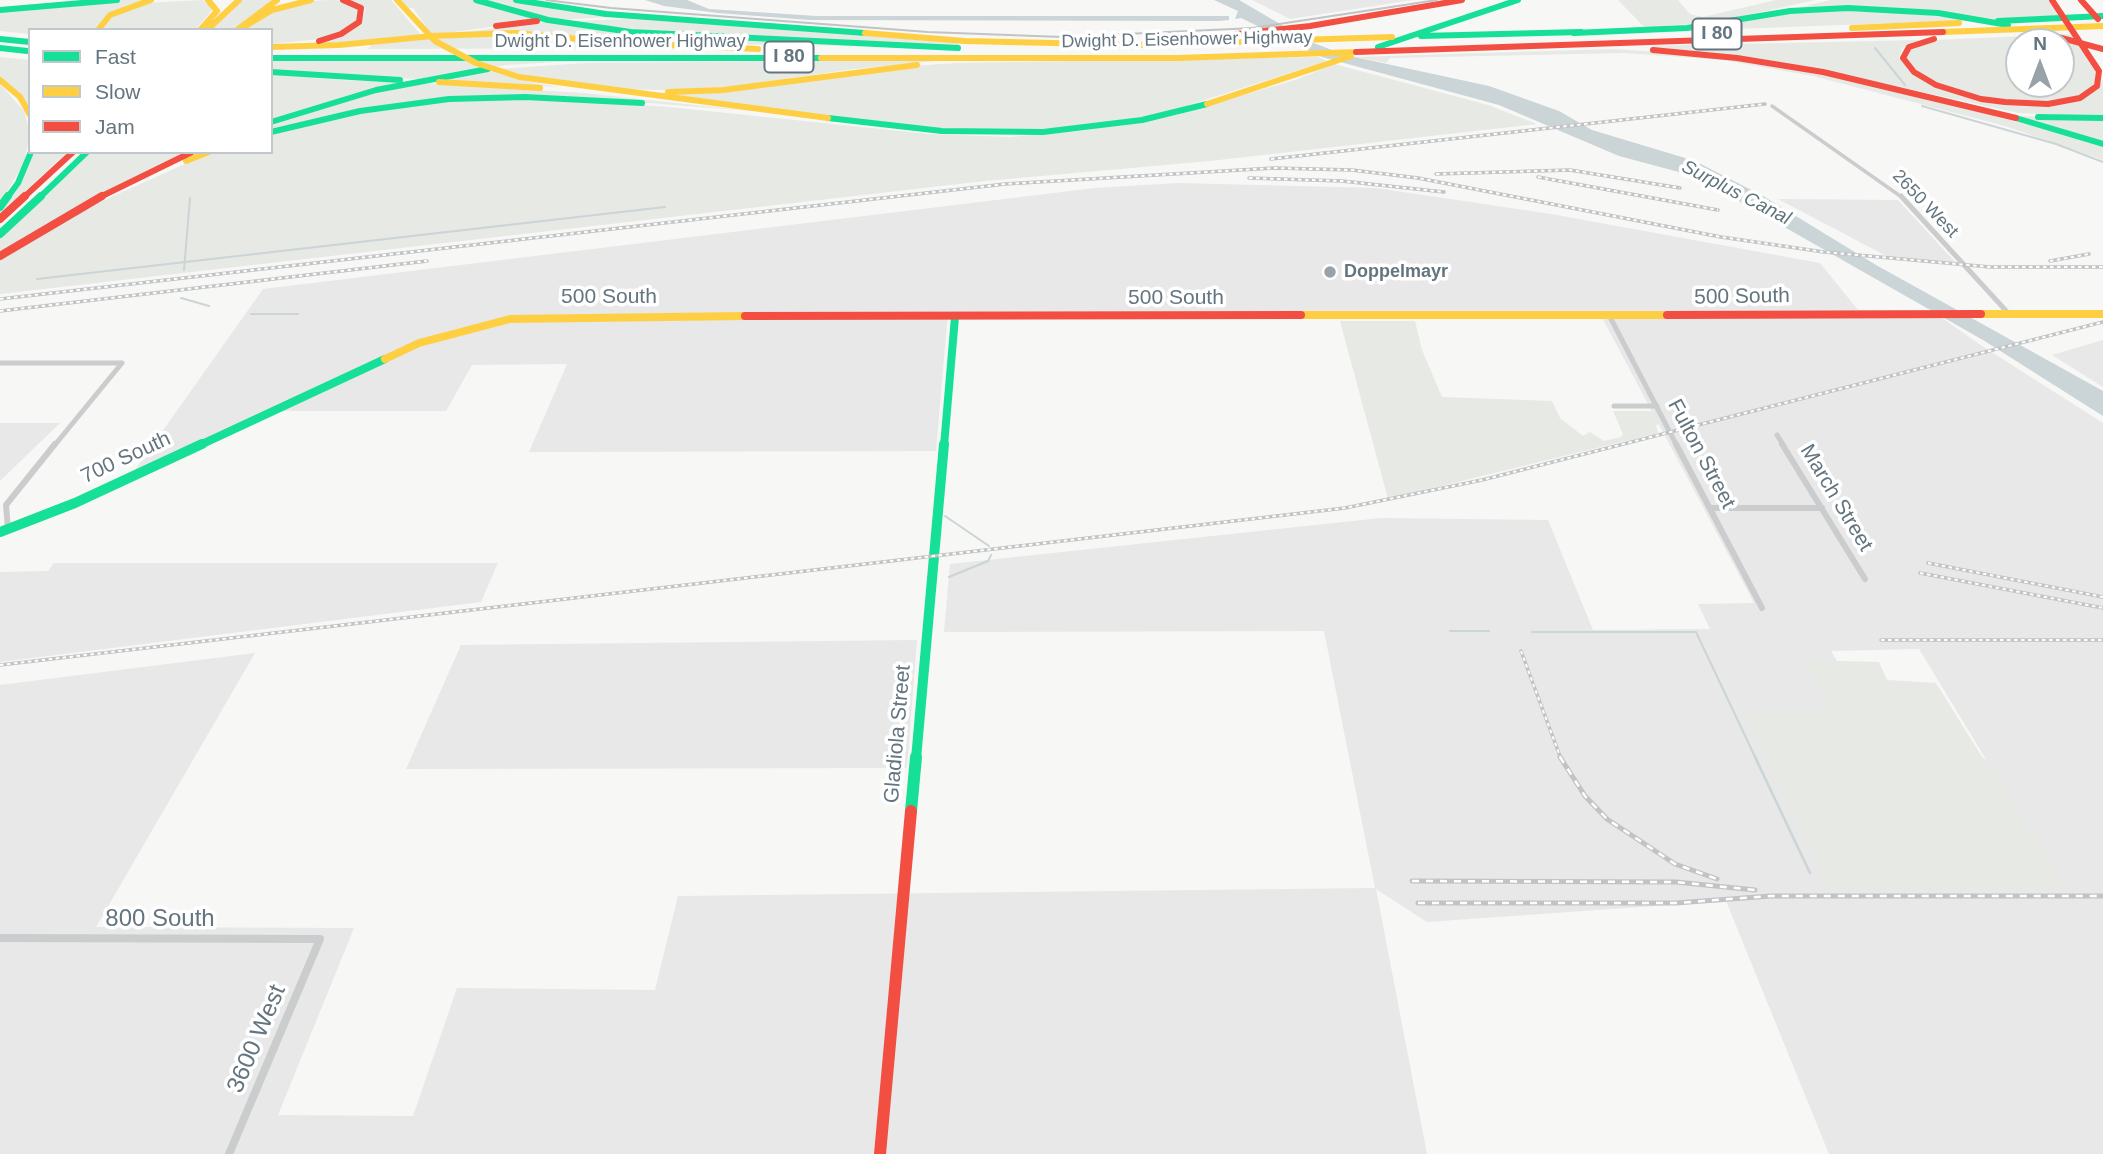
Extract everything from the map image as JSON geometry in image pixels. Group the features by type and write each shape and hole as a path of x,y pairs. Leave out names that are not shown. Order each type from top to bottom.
{"main road":[{"path":"0,10 117,0"},
{"path":"99,28 101,23 117,11 151,0"},
{"path":"202,28 217,11 214,4 208,0"},
{"path":"209,28 239,0"},
{"path":"241,28 277,0"},
{"path":"241,28 272,10 311,0"},
{"path":"273,48 313,42 354,26 363,12 359,5 343,0"},
{"path":"397,0 426,33 458,55 519,77 711,104"},
{"path":"476,0 518,14 581,26 765,41 1028,51"},
{"path":"516,0 584,12 681,21 965,41 1089,45 1687,28 1825,9 1938,13 2026,29 2103,49"},
{"path":"965,41 1128,41 1263,32 1462,0"},
{"path":"273,132 349,113 407,103 517,97 674,106 925,132 1044,132 1133,122 1200,106 1518,0"},
{"path":"1739,21 1826,0"},
{"path":"2052,0 2059,11 2080,40 2099,71 2097,86 2073,100 2029,104 1981,99 1953,92 1921,77 1903,58 1906,49 1914,44 1960,37 2099,20"},
{"path":"2081,0 2099,20"},
{"name":"Dwight D. Eisenhower Highway","path":"273,48 853,52 1294,47 1781,33 2099,20"},
{"name":"Dwight D. Eisenhower Highway","path":"273,58 1065,58 1308,53 1690,41 2099,20"},
{"path":"273,48 340,45 537,21 681,21"},
{"path":"1332,46 1581,32"},
{"path":"426,33 516,33 620,44 853,52"},
{"path":"0,36 28,36"},
{"path":"0,36 28,42"},
{"path":"1690,41 1960,37"},
{"path":"0,48 28,51"},
{"path":"1488,48 1626,48 1719,55 1823,72 1962,104 2103,144"},
{"path":"0,55 28,57"},
{"path":"273,121 389,87 501,67 578,62 831,57"},
{"path":"604,90 723,90 892,67 1065,58"},
{"path":"273,72 574,90 964,132"},
{"path":"0,80 20,97 28,111"},
{"path":"1962,104 2047,118 2103,118"},
{"path":"0,207 18,183 30,154"},
{"path":"0,219 71,154"},
{"path":"0,234 85,154"},
{"path":"0,256 98,197 188,154"},
{"path":"20,244 129,186 204,154"},
{"name":"500 South","path":"267,413 419,343 467,328 510,319 560,316 1610,317 2103,314"},
{"name":"Gladiola Street","path":"880,1154 955,317"},
{"name":"700 South","path":"4,531 75,503 267,413"}],"street":[{"name":"2650 West","path":"1772,106 1896,190 2009,314"},
{"name":"Fulton Street","path":"1610,317 1762,608"},
{"path":"0,363 122,363 12,496 6,505 4,531"},
{"path":"1615,406 1657,406"},
{"name":"March Street","path":"1777,435 1865,579"},
{"path":"1711,508 1822,508"},
{"name":"800 South","path":"0,938 320,939"},
{"name":"3600 West","path":"229,1154 320,939"}],"shaded area":[{"path":"147,0 110,14 96,28 28,28 28,34 0,31 0,11"},
{"path":"203,0 213,9 197,28 103,28 112,16 144,3"},
{"path":"242,0 274,0 237,28 213,28"},
{"path":"351,0 391,0 422,36 303,45 319,42 361,23 366,9"},
{"path":"400,0 472,0 540,20 432,35 413,8 407,8"},
{"path":"480,0 511,0 612,17 551,20"},
{"path":"1252,0 1413,0 1290,19"},
{"path":"1618,0 1678,0 1690,14 1703,17 1776,0 1816,0 1720,21 1645,28"},
{"path":"1830,0 2049,0 2062,17 1988,20 1887,8 1793,9"},
{"path":"307,1 344,1 359,9 358,20 349,28 320,39 273,44 273,28 247,28 275,10"},
{"path":"1856,9 1978,20 1544,36 1702,27 1805,11"},
{"path":"628,19 959,43 958,47 772,40 568,23 564,26 630,33 872,46 645,43 525,32 464,32 546,22"},
{"path":"500,33 700,48 368,49 372,44"},
{"path":"2005,37 2005,98 2067,98 2048,102 1974,97 1926,79 1905,60 1907,49 1934,40"},
{"path":"2075,37 2095,68 2095,83 2081,95 2075,96"},
{"path":"1920,40 1902,48 1899,58 1909,70 1934,86 1983,101 2030,105 2085,97 2097,90 2103,79 2103,117 2018,113 1817,69 1749,57 1649,46"},
{"path":"1611,49 1692,54 1831,75 2017,119 2103,145 2103,160 2005,126 1813,76 1723,60 1624,53 1390,58 1386,63 1356,57"},
{"path":"0,57 28,60 28,105 16,91 0,78"},
{"path":"1318,57 1327,61 1164,113 1125,121 1032,131 921,128 638,94 747,89 897,67 956,63"},
{"path":"588,60 507,65 419,79 273,71 273,61"},
{"path":"947,60 854,69 736,86 666,90 607,89 542,80 499,69 585,63"},
{"path":"1334,64 1488,105 1537,124 1210,161 985,181 0,294 0,259 91,206 208,154 273,154 273,133 368,110 462,99 534,98 669,107 929,134 1010,137 1082,131 1172,116 1298,79"},
{"path":"486,70 525,81 558,87 429,80"},
{"path":"273,74 406,82 273,119"},
{"path":"417,83 584,93 750,111 599,99 471,96 361,109 273,131 273,122 380,90"},
{"path":"0,84 24,111 28,126 28,143 24,163 0,203"},
{"path":"2023,118 2103,120 2103,142"},
{"path":"33,154 65,154 0,215 0,210 13,193"},
{"path":"90,154 185,154 0,254 0,238"},
{"path":"1178,183 1376,188 1551,214 1820,263 1858,310 1932,311 2103,423 2103,1154 1829,1154 1726,901 1427,922 1376,889 1427,1154 0,1154 0,685 255,653 96,927 354,928 278,1115 413,1116 457,988 655,990 678,896 1375,888 1324,631 944,632 950,564 1381,518 1548,520 1593,630 1710,629 1698,604 1754,603 1599,312 948,313 936,451 529,452 567,364 472,365 446,411 276,411 135,470 263,289 1095,188","holes":["1919,649 2063,886 1836,886 1867,712 1831,651"]},
{"path":"1778,199 1898,200 1956,263 1890,258"},
{"path":"1340,321 1415,321 1422,350 1442,397 1552,401 1560,418 1583,436 1590,432 1604,441 1621,437 1623,434 1613,411 1653,411 1663,424 1656,425 1658,433 1388,499"},
{"path":"2103,340 2103,387 2052,355"},
{"path":"0,423 60,423 0,481"},
{"path":"54,563 498,563 481,602 0,662 0,572 48,571"},
{"path":"917,640 907,768 406,769 461,645"},
{"path":"1802,660 1879,662 1887,680 1936,683 1982,757 1989,761 2063,886 1830,890 1745,711 1829,711"}],"water":[{"path":"645,0 687,0 709,9 816,16 1229,16 1229,20 810,20 718,13 664,6"},
{"name":"Surplus Canal","path":"1214,0 1239,0 1311,42 1345,55 1489,86 1559,111 1592,130 1695,161 1763,196 1876,265 2103,391 2103,416 1983,340 1690,175 1619,156 1499,105 1322,57 1241,18 1235,19 1238,11"}],"waterway":[{"path":"1875,48 1905,85"},
{"path":"1922,106 2056,144 2103,162"},
{"path":"185,262 190,198"},
{"path":"185,262 665,207"},
{"path":"37,279 185,262"},
{"path":"184,270 185,262"},
{"path":"181,298 209,306"},
{"path":"251,314 298,314"},
{"path":"945,516 989,546"},
{"path":"949,577 988,561 991,555"},
{"path":"1450,631 1489,631"},
{"path":"1532,632 1696,632 1756,759"},
{"path":"1755,757 1810,873"}],"tram line":[{"path":"546,0 611,8 928,32 1062,37 1253,28 1437,0"}],"railway":[{"path":"1271,159 1765,104"},
{"path":"0,299 1005,184 1274,168 1352,170 1418,178 1721,237 1824,252 1990,267 2103,267"},
{"path":"1436,174 1570,170 1680,188"},
{"path":"1538,177 1718,210"},
{"path":"1249,178 1342,181 1444,192"},
{"path":"2050,261 2089,254"},
{"path":"0,311 427,261"},
{"path":"0,665 1345,508 1482,480 2103,322"},
{"path":"1928,563 2103,597"},
{"path":"1920,573 2103,608"},
{"path":"1881,640 2103,640"},
{"path":"1521,651 1561,758"},
{"path":"1561,758 1585,796 1607,819 1675,864 1717,879"},
{"path":"1412,881 1676,882 1755,890"},
{"path":"1418,903 1676,903 1771,896 2103,896"}],"traffic: fast":[{"path":"0,10 117,0"},
{"path":"476,0 548,20 631,32 958,48"},
{"path":"516,0 606,14 865,33"},
{"path":"1378,47 1518,0"},
{"path":"1574,33 1687,28 1790,11 1848,8 1938,13 2008,25"},
{"path":"1998,21 2103,16"},
{"path":"1421,36 1581,32"},
{"path":"0,39 28,42"},
{"path":"0,48 27,51"},
{"path":"273,58 821,58"},
{"path":"273,121 376,90 488,69"},
{"path":"273,72 400,80"},
{"path":"273,132 360,111 449,99 525,97 642,103"},
{"path":"828,118 942,131 1043,132 1142,120 1207,104"},
{"path":"2038,117 2103,118"},
{"path":"2016,118 2103,144"},
{"path":"0,207 18,183 30,154"},
{"path":"0,234 85,154"},
{"path":"911,811 955,317"},
{"path":"0,532 75,503 385,359"}],"traffic: slow":[{"path":"100,28 110,15 151,0"},
{"path":"202,28 217,11 208,0"},
{"path":"209,28 239,0"},
{"path":"240,28 277,0"},
{"path":"242,28 272,10 311,0"},
{"path":"397,0 435,41 476,63 519,77 828,118"},
{"path":"1852,28 1959,23"},
{"path":"1943,32 2103,26"},
{"path":"430,36 516,33 620,43 758,49"},
{"path":"865,33 965,41 1141,45 1392,37"},
{"path":"273,47 339,45 433,36"},
{"path":"821,58 1177,58 1356,52"},
{"path":"1207,104 1351,56"},
{"path":"668,92 723,90 917,65"},
{"path":"0,80 20,97 28,111"},
{"path":"439,82 540,88"},
{"path":"186,161 204,154"},
{"path":"1981,314 2103,314"},
{"path":"1301,315 1667,315"},
{"path":"385,359 419,343 510,319 745,316"}],"traffic: jam":[{"path":"319,41 341,34 359,22 361,8 343,0"},
{"path":"1237,34 1310,26 1462,0"},
{"path":"1934,39 1909,47 1903,58 1914,72 1936,85 1981,99 2005,102 2048,104 2080,98 2097,86 2099,71 2052,0"},
{"path":"2081,0 2098,19"},
{"path":"496,26 537,21"},
{"path":"1356,52 1943,32"},
{"path":"2075,42 2103,49"},
{"path":"1653,50 1737,58 1823,72 2016,118"},
{"path":"0,219 71,154"},
{"path":"0,256 85,204 188,154"},
{"path":"1667,315 1981,314"},
{"path":"745,316 1301,315"},
{"path":"880,1154 911,811"}],"place":[{"name":"Doppelmayr","path":"1330,272"}]}
